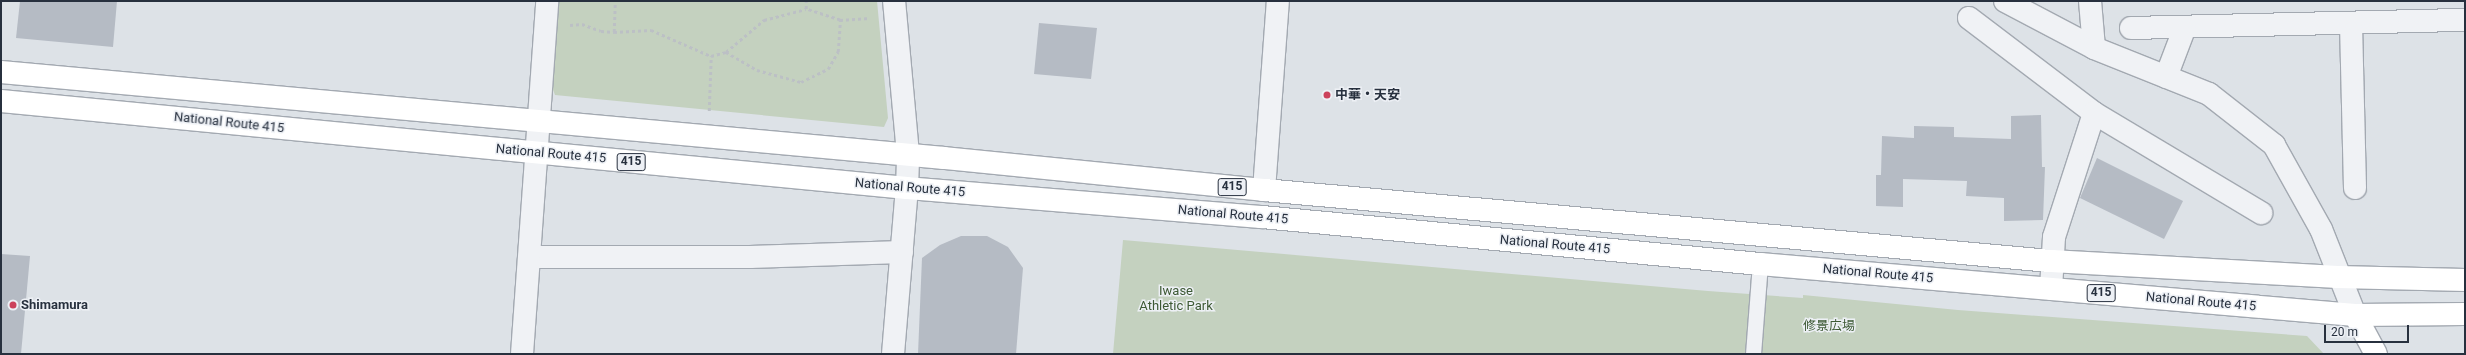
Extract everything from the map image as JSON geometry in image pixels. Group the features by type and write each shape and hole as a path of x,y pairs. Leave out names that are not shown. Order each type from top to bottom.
{"main road":[{"name":"415","path":"1,72 908,154 1264,190 2051,261 2338,277 2465,280"},
{"name":"National Route 415","path":"1,101 907,188 1262,217 1760,264 2355,314 2465,314"},
{"path":"2355,314 2376,354"}],"street":[{"path":"522,354 547,1"},
{"path":"893,354 907,188 908,154 894,1"},
{"path":"1264,190 1278,1"},
{"path":"2005,1 2094,48 2209,94 2274,145 2321,230 2338,277 2355,314"},
{"path":"2090,1 2094,48"},
{"path":"1969,18 2094,113 2261,213"},
{"path":"2132,28 2351,24 2465,20"},
{"path":"2351,24 2355,188"},
{"path":"2166,77 2185,27"},
{"path":"2051,288 2051,261 2054,237 2094,113"},
{"path":"530,257 750,257 902,252"}],"lane":[{"path":"1753,354 1760,264"}],"path":[{"path":"614,32 615,1"},
{"path":"806,1 806,9"},
{"path":"546,25 582,24 601,31 614,32 651,30 711,56 726,52 764,20 806,9 840,20 838,52 828,69 801,82 757,70 726,52"},
{"path":"709,115 711,56"}],"green space":[{"path":"557,1 877,1 888,118 884,127 555,95 550,82"},
{"name":"Iwase Athletic Park","path":"1123,240 1708,291 1803,298 1803,295 1958,310 2307,336 2324,354 1113,354"}],"building":[{"path":"20,1 117,1 113,47 16,38"},
{"path":"1039,23 1097,28 1091,79 1034,74"},
{"path":"2041,115 2042,167 2045,167 2043,220 2004,221 2004,198 1966,196 1967,181 1903,179 1903,207 1876,206 1876,175 1881,175 1882,136 1914,138 1914,126 1954,127 1954,137 2011,139 2011,116"},
{"path":"2097,158 2183,201 2164,239 2080,198"},
{"path":"961,236 987,236 1008,247 1023,268 1016,354 918,354 922,258 940,245"},
{"name":"Shimamura","path":"1,254 30,256 21,354 1,354"}],"place":[{"name":"中華・天安","path":"1327,95"},
{"name":"Shimamura","path":"13,305"}],"park label":[{"name":"修景広場","path":"1829,326"}]}
